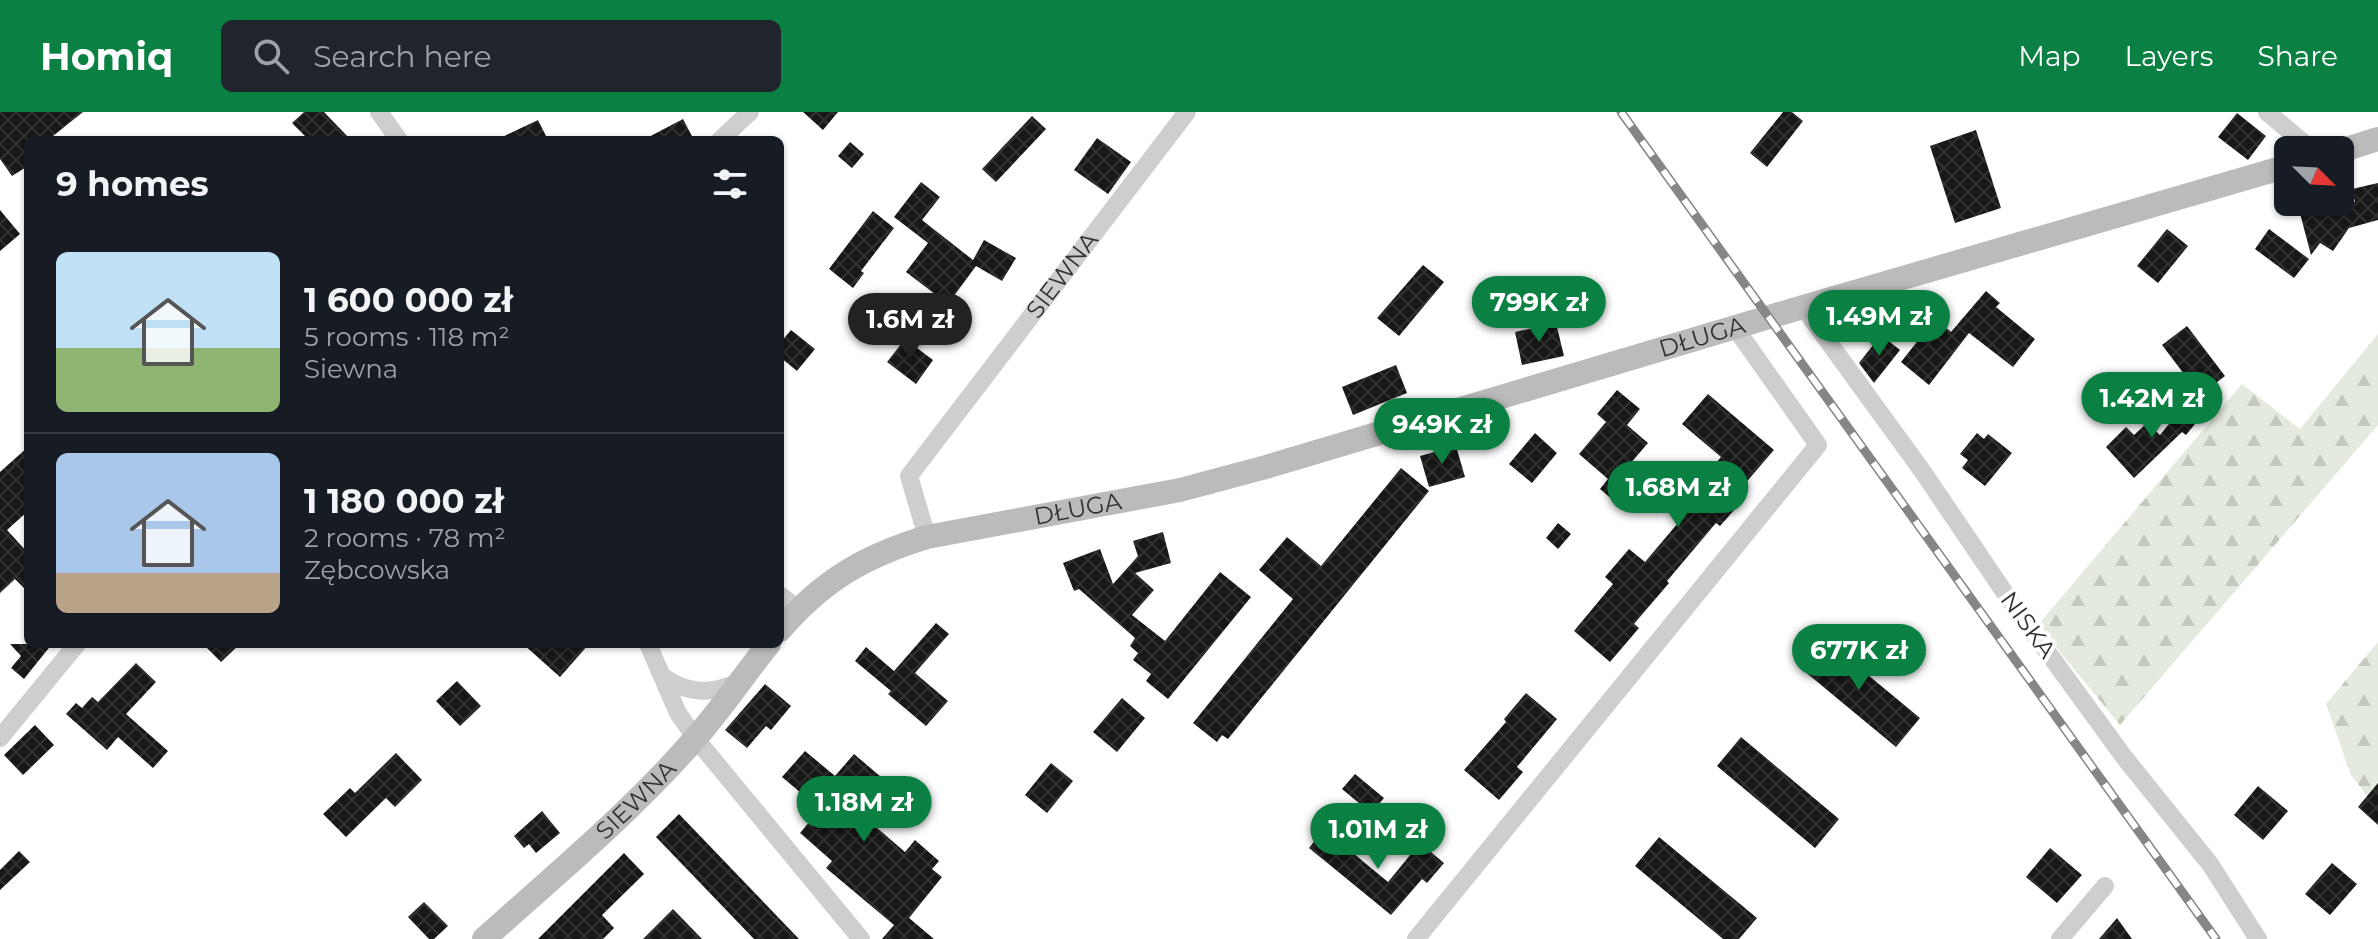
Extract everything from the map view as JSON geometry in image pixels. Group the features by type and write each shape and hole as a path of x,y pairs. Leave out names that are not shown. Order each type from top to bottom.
{"street":[{"path":"379,112 396,136"},
{"path":"724,136 750,112"},
{"name":"SIEWNA","path":"927,537 909,476 1187,112"},
{"path":"2267,112 2295,136"},
{"path":"2354,147 2378,139"},
{"name":"DŁUGA","path":"927,537 1180,490 1266,467 2274,170"},
{"name":"NISKA","path":"1803,307 2124,757 2210,864 2258,939"},
{"path":"1416,939 1818,445 1736,329"},
{"path":"789,602 825,585 858,563 927,537"},
{"path":"0,738 74,648"},
{"path":"650,648 678,713 696,739 861,939"},
{"name":"SIEWNA","path":"484,939 610,826 696,739 766,648"},
{"path":"662,676 676,686 698,692 722,690 739,682"},
{"path":"2060,939 2105,886"}],"green space":[{"path":"2378,334 2378,425 2120,725 2038,625 2242,384 2300,429"},
{"path":"2378,642 2378,810 2351,775 2326,704"}],"building":[{"path":"0,112 83,112 53,136 24,136 24,168 12,176 0,159"},
{"path":"304,112 324,112 347,136 305,136 292,123"},
{"path":"803,112 838,112 823,130"},
{"path":"1783,112 1792,112 1803,121 1767,167 1750,153"},
{"path":"2237,113 2266,136 2248,160 2218,137"},
{"path":"1032,116 1046,129 996,182 982,169"},
{"path":"683,119 692,136 651,136"},
{"path":"538,120 546,136 504,136"},
{"path":"1976,130 2001,208 1955,223 1930,146"},
{"path":"1097,138 1131,162 1108,194 1074,170"},
{"path":"850,142 864,154 852,168 838,156"},
{"path":"921,182 940,197 922,220 973,260 984,240 1016,258 1002,281 976,266 948,304 906,272 928,243 894,217"},
{"path":"2378,183 2378,220 2349,228 2333,251 2320,243 2311,255 2301,216 2354,216 2354,189"},
{"path":"0,210 20,234 0,251"},
{"path":"873,211 894,228 861,271 864,273 853,288 829,269"},
{"path":"2167,229 2188,246 2158,283 2137,266"},
{"path":"2269,229 2309,259 2294,278 2255,249"},
{"path":"1423,265 1444,282 1399,336 1377,318"},
{"path":"1986,291 2000,303 1996,307 2035,339 2013,367 1969,333 1929,385 1901,362 1935,319 1951,332"},
{"path":"1556,323 1564,356 1522,365 1515,332"},
{"path":"2187,326 2225,376 2200,395 2162,345"},
{"path":"791,330 815,349 797,371 784,360 784,338"},
{"path":"1881,335 1900,350 1874,383 1859,363"},
{"path":"905,339 933,360 916,384 887,362"},
{"path":"1396,365 1407,393 1353,415 1342,387"},
{"path":"1617,390 1640,409 1627,425 1648,443 1623,472 1632,480 1614,501 1600,489 1608,479 1579,454 1606,422 1597,414"},
{"path":"1708,394 1774,450 1736,494 1743,500 1720,526 1716,523 1667,581 1669,583 1634,624 1639,628 1610,662 1574,631 1613,584 1605,577 1629,549 1645,562 1694,504 1687,498 1721,457 1682,424"},
{"path":"2189,399 2204,413 2186,435 2182,432 2134,478 2106,447 2126,427 2134,435 2147,423 2160,435"},
{"path":"1535,433 1557,453 1532,483 1509,464"},
{"path":"1977,433 1984,439 1988,434 2012,453 1985,486 1962,468 1968,460 1960,454"},
{"path":"1456,446 1465,477 1429,487 1420,456"},
{"path":"24,451 24,515 7,530 24,549 24,588 15,579 0,593 0,472"},
{"path":"1401,468 1429,491 1228,739 1222,735 1217,742 1193,723 1293,599 1259,570 1287,537 1321,566"},
{"path":"1558,523 1571,534 1558,549 1546,538"},
{"path":"1163,532 1171,563 1135,573 1154,590 1132,615 1165,641 1220,572 1251,597 1168,699 1146,681 1151,674 1133,660 1138,653 1130,646 1135,638 1079,589 1074,591 1063,563 1100,549 1113,584 1138,556 1133,541"},
{"path":"936,623 949,634 915,673 948,701 926,726 855,661 866,647 894,671"},
{"path":"1822,637 1920,718 1896,747 1798,666"},
{"path":"10,644 24,644 24,648 49,648 24,679 11,668 21,656"},
{"path":"207,648 236,648 221,662"},
{"path":"527,648 585,648 560,677"},
{"path":"136,663 156,682 126,714 168,751 153,768 118,737 107,750 66,714 76,703 82,708 92,697 98,702"},
{"path":"457,681 481,706 460,726 436,701"},
{"path":"765,684 791,706 771,730 766,726 747,748 725,730"},
{"path":"1526,693 1557,719 1517,767 1523,772 1499,800 1464,770 1506,722 1504,719"},
{"path":"1122,698 1145,718 1117,752 1093,732"},
{"path":"35,725 54,745 23,775 4,755"},
{"path":"1741,737 1839,819 1815,848 1717,766"},
{"path":"805,751 835,776 854,754 881,777 854,808 905,852 915,840 939,861 932,869 942,877 909,918 934,939 882,939 894,925 826,868 832,861 800,833 820,809 782,777"},
{"path":"396,753 422,780 395,807 386,798 346,837 323,814 350,788 355,793"},
{"path":"1051,763 1073,781 1047,813 1025,795"},
{"path":"1355,774 1384,798 1371,813 1342,789"},
{"path":"2378,783 2378,825 2358,807"},
{"path":"2258,786 2288,811 2263,840 2234,815"},
{"path":"542,811 560,833 536,853 529,844 524,848 514,836"},
{"path":"679,814 799,939 754,939 656,837"},
{"path":"1324,829 1388,882 1420,843 1444,863 1427,883 1422,879 1391,915 1309,848"},
{"path":"1659,837 1757,918 1739,939 1723,939 1635,866"},
{"path":"2050,848 2082,875 2057,903 2026,877"},
{"path":"19,851 30,862 0,890 0,870"},
{"path":"624,853 644,874 602,915 614,928 603,939 538,939"},
{"path":"2332,863 2357,884 2330,915 2305,894"},
{"path":"424,902 448,926 434,939 429,939 408,917"},
{"path":"673,909 702,939 643,939"},
{"path":"2117,918 2132,939 2099,939"}],"railway":[{"path":"1621,112 2216,939"}]}
